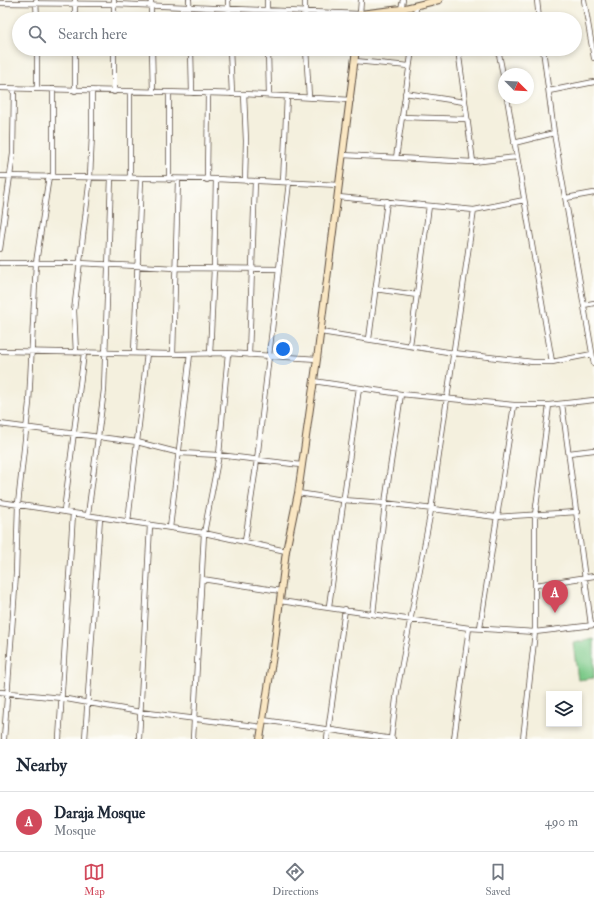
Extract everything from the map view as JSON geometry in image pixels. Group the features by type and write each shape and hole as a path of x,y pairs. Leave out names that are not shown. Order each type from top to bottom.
{"street":[{"path":"189,0 190,12"},
{"path":"228,0 229,12"},
{"path":"267,0 267,10"},
{"path":"305,0 305,12"},
{"path":"360,12 361,0"},
{"path":"401,9 403,0"},
{"path":"385,12 439,0"},
{"path":"537,0 538,12"},
{"path":"584,0 594,58"},
{"path":"0,3 151,2 190,6 292,12"},
{"path":"416,6 416,12"},
{"path":"37,56 37,89"},
{"path":"75,56 75,91"},
{"path":"114,56 114,92"},
{"path":"152,56 153,92"},
{"path":"191,56 192,93"},
{"path":"230,56 232,94"},
{"path":"268,56 269,95"},
{"path":"306,56 309,97"},
{"path":"260,739 286,551 298,493 321,332 355,56"},
{"path":"396,158 411,56"},
{"path":"459,56 473,162"},
{"path":"499,56 502,68"},
{"path":"545,56 554,133 594,364"},
{"path":"355,61 409,66"},
{"path":"549,91 594,82"},
{"path":"0,88 92,92 244,94 351,100"},
{"path":"0,249 14,154 14,89"},
{"path":"4,739 16,574 18,504 26,428 36,263 51,176 53,90"},
{"path":"76,353 74,311 90,178 92,92"},
{"path":"130,92 130,178"},
{"path":"169,92 169,180"},
{"path":"207,180 208,93"},
{"path":"405,93 464,102"},
{"path":"244,94 246,141 244,180"},
{"path":"245,541 257,460 278,269 286,182 287,96"},
{"path":"508,104 552,362"},
{"path":"402,117 467,119"},
{"path":"514,143 554,133"},
{"path":"343,156 473,162 518,157"},
{"path":"0,176 111,177 169,180 216,179 339,185"},
{"path":"88,515 98,437 106,352 111,177"},
{"path":"134,353 141,179"},
{"path":"210,354 216,179"},
{"path":"173,354 178,180"},
{"path":"249,354 255,181"},
{"path":"566,198 594,193"},
{"path":"338,196 474,210 524,200"},
{"path":"368,339 387,201"},
{"path":"410,345 429,206"},
{"path":"391,739 397,691 409,620 431,510 474,210"},
{"path":"0,263 79,263 175,268 278,269"},
{"path":"375,289 417,295"},
{"path":"584,305 594,303"},
{"path":"321,332 454,353 533,362 552,362 592,354"},
{"path":"0,351 173,354 228,353 317,359"},
{"path":"64,512 84,353"},
{"path":"128,522 147,353"},
{"path":"193,739 204,534 218,455 228,353"},
{"path":"170,528 180,453 190,354"},
{"path":"313,381 401,394 514,405 550,405 594,400"},
{"path":"329,606 359,388"},
{"path":"373,614 385,503 401,394"},
{"path":"280,601 329,606 409,620 469,628 535,632 593,625 585,578 562,404"},
{"path":"480,628 514,405"},
{"path":"523,739 535,632 535,515 550,405"},
{"path":"0,424 74,435 137,442 180,453 218,455 301,465"},
{"path":"569,453 594,450"},
{"path":"298,493 344,500 385,503 496,517 577,512"},
{"path":"0,502 170,528 245,541 286,551"},
{"path":"59,739 73,513"},
{"path":"85,739 100,518"},
{"path":"139,739 150,525"},
{"path":"536,585 594,576"},
{"path":"202,579 281,591"},
{"path":"327,739 345,609"},
{"path":"454,739 469,628"},
{"path":"0,692 62,698 87,704 140,712 262,727"},
{"path":"263,720 394,739"}],"green space":[{"path":"594,639 594,678 578,680 573,643"}],"place":[{"name":"Daraja Mosque","path":"555,613"}]}
